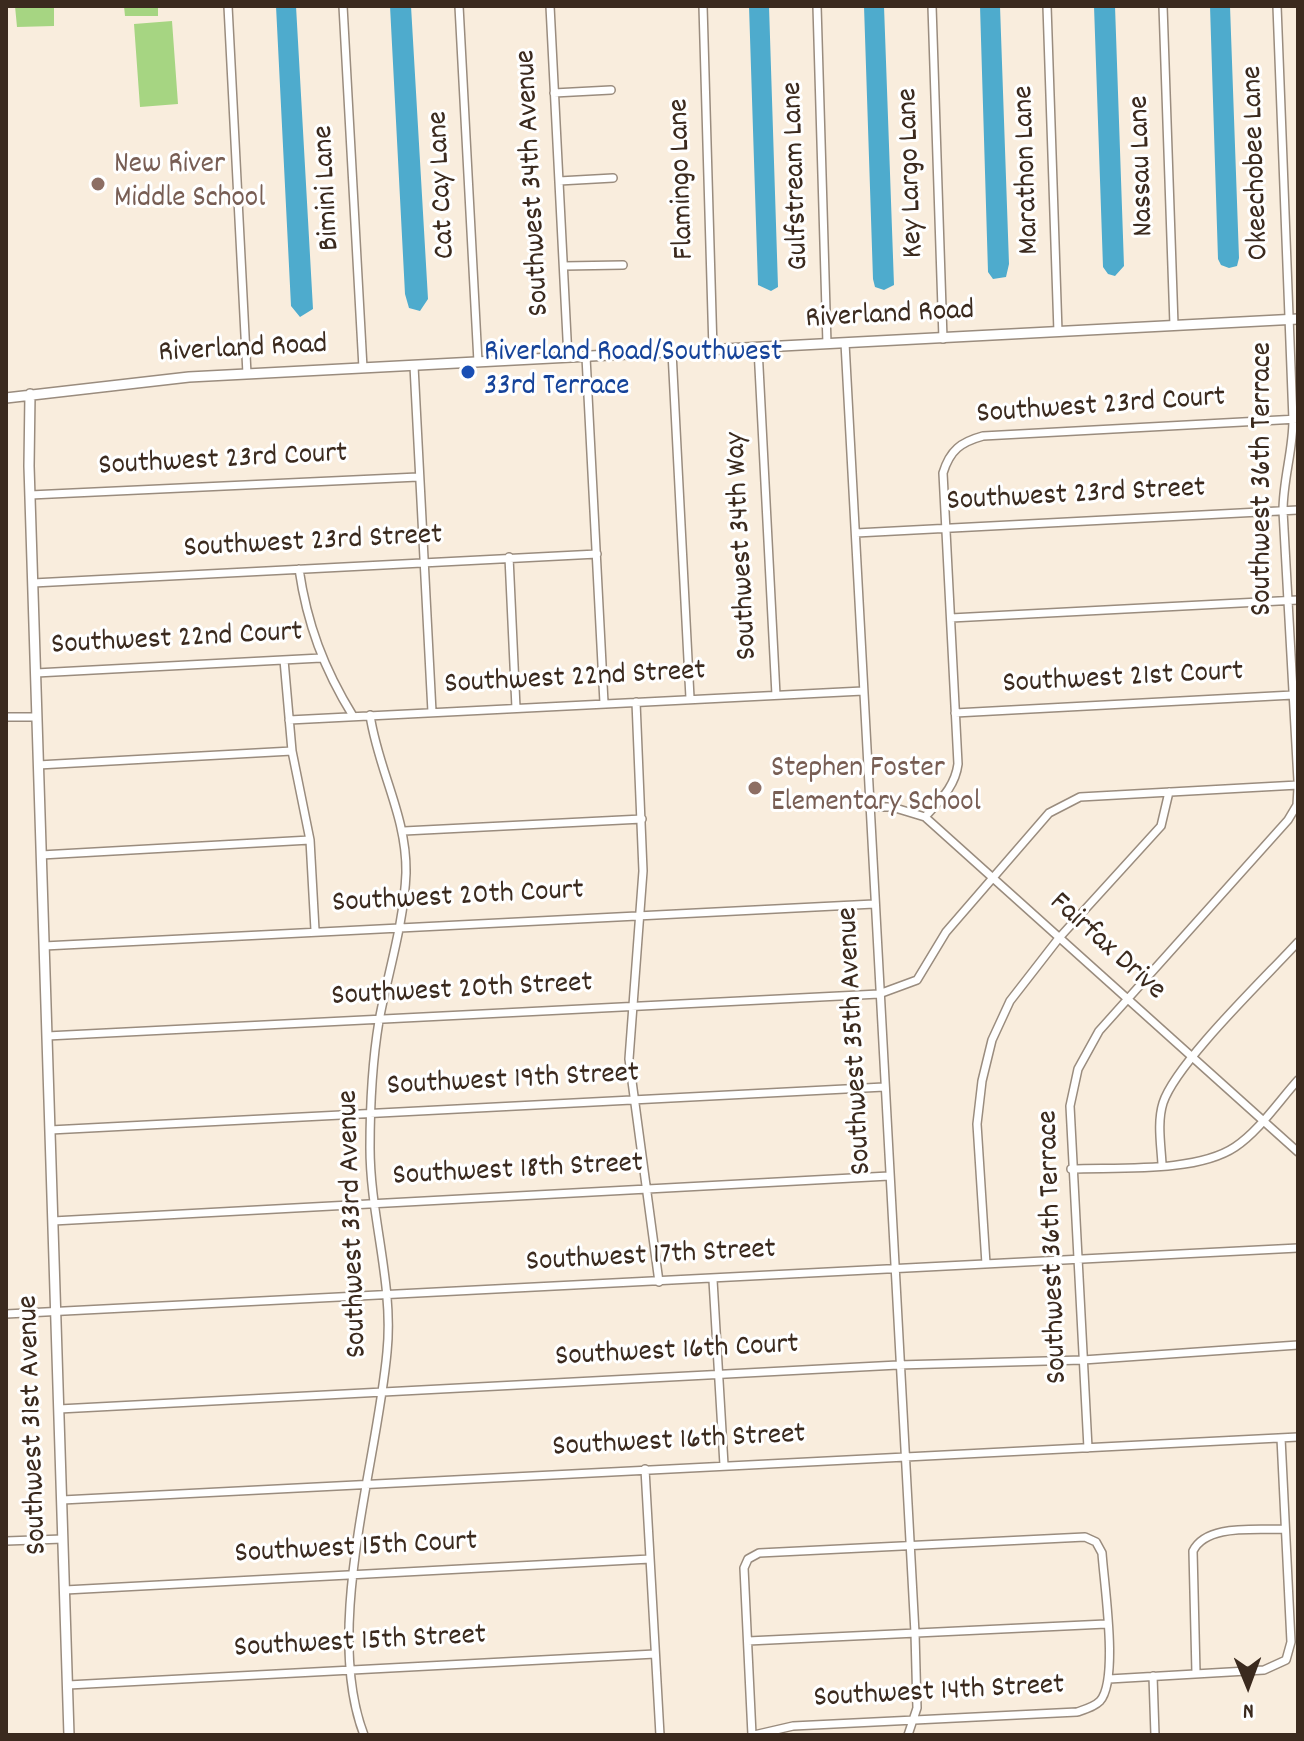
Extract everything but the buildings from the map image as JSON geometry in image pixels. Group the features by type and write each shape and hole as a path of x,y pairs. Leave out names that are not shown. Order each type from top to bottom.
{"street":[{"path":"228,6 247,374"},
{"name":"Bimini Lane","path":"343,6 363,368"},
{"name":"Cat Cay Lane","path":"459,6 478,362"},
{"name":"Southwest 34th Avenue","path":"550,6 568,358"},
{"name":"Flamingo Lane","path":"703,6 713,350"},
{"name":"Gulfstream Lane","path":"817,6 827,344"},
{"name":"Key Largo Lane","path":"932,6 943,339"},
{"name":"Marathon Lane","path":"1047,6 1058,332"},
{"name":"Nassau Lane","path":"1163,6 1174,325"},
{"name":"Okeechobee Lane","path":"1277,6 1293,319"},
{"path":"554,93 611,90"},
{"path":"559,181 613,178"},
{"path":"564,266 623,265"},
{"name":"Riverland Road","path":"6,398 247,374 1293,319"},
{"name":"Southwest 36th Terrace","path":"1088,1448 1071,1169 1070,1106 1078,1069 1099,1031 1288,820 1297,805 1283,511 1283,484 1293,447 1295,419 1293,319"},
{"name":"Southwest 35th Avenue","path":"845,343 898,1365 915,1633 917,1708 908,1735"},
{"name":"Southwest 34th Way","path":"758,348 776,695"},
{"path":"672,352 690,698"},
{"path":"586,357 604,703"},
{"path":"414,366 432,712"},
{"name":"Southwest 31st Avenue","path":"30,394 30,495 69,1735"},
{"name":"Southwest 23rd Court","path":"945,528 943,473 948,456 957,447 983,436 1295,419"},
{"name":"Southwest 23rd Court","path":"30,495 418,477"},
{"name":"Southwest 23rd Street","path":"856,533 1298,510"},
{"path":"925,817 956,778 945,528"},
{"name":"Southwest 23rd Street","path":"33,583 597,554"},
{"path":"509,557 516,708"},
{"path":"299,569 305,609 321,658 353,716"},
{"path":"951,618 1298,600"},
{"name":"Southwest 22nd Court","path":"36,673 321,658"},
{"path":"284,660 292,751 310,840 315,930"},
{"name":"Southwest 22nd Street","path":"289,720 863,691"},
{"name":"Southwest 21st Court","path":"955,713 1293,695"},
{"path":"636,702 642,819 640,914 631,1007 632,1099 659,1282"},
{"name":"Southwest 33rd Avenue","path":"364,1735 350,1667 353,1574 388,1349 387,1295 374,1204 370,1114 379,1019 400,926 406,874 404,831 375,751 370,715"},
{"path":"6,717 37,717"},
{"path":"38,765 292,751"},
{"name":"Southwest 20th Street","path":"47,1036 879,994 917,980 946,932 1049,813 1063,804 1080,797 1298,785"},
{"path":"986,1264 977,1124 982,1081 992,1040 1010,1001 1059,938 1161,826 1169,792"},
{"name":"Fairfax Drive","path":"870,807 892,807 925,817 1298,1152"},
{"path":"404,831 642,819"},
{"path":"41,855 310,840"},
{"name":"Southwest 20th Court","path":"44,946 874,904"},
{"path":"1162,1164 1163,1104 1193,1057 1298,942"},
{"path":"1071,1169 1162,1164 1217,1157 1237,1146 1298,1080"},
{"name":"Southwest 19th Street","path":"50,1130 884,1087"},
{"name":"Southwest 18th Street","path":"53,1221 889,1176"},
{"name":"Southwest 17th Street","path":"6,1314 1298,1248"},
{"path":"713,1280 724,1465"},
{"name":"Southwest 16th Court","path":"59,1409 898,1365 1083,1360 1298,1345"},
{"name":"Southwest 16th Street","path":"62,1500 1298,1437"},
{"path":"753,1735 744,1568 748,1559 759,1553 1085,1537 1096,1542 1102,1553 1109,1679 1264,1670 1286,1660 1291,1642 1281,1438"},
{"path":"645,1469 660,1735"},
{"path":"1196,1673 1193,1551 1208,1535 1284,1529"},
{"path":"6,1541 63,1539"},
{"name":"Southwest 15th Court","path":"65,1590 650,1559"},
{"path":"748,1641 1106,1624"},
{"name":"Southwest 15th Street","path":"68,1685 350,1667 655,1654"},
{"path":"1153,1676 1155,1735"},
{"name":"Southwest 14th Street","path":"753,1735 793,1726 1077,1712 1102,1699 1109,1679"}],"green space":[{"path":"15,6 54,6 54,26 17,27"},
{"path":"124,6 158,6 158,16 125,16"},
{"path":"172,21 178,104 140,107 134,24"}],"water":[{"path":"276,6 296,6 313,309 300,317 291,306"},
{"path":"390,6 411,6 428,299 420,311 409,308 405,294"},
{"path":"749,6 769,6 778,287 771,291 758,285"},
{"path":"864,6 884,6 894,285 884,290 875,287 873,279"},
{"path":"980,6 1000,6 1009,264 1006,277 993,279 988,272"},
{"path":"1094,6 1115,6 1124,266 1115,276 1108,274 1103,267"},
{"path":"1210,6 1230,6 1239,258 1237,266 1229,268 1221,265 1218,259"}],"place":[{"name":"New River Middle School","path":"98,184"},
{"name":"Riverland Road/Southwest 33rd Terrace","path":"468,372"},
{"name":"Stephen Foster Elementary School","path":"755,788"}]}
